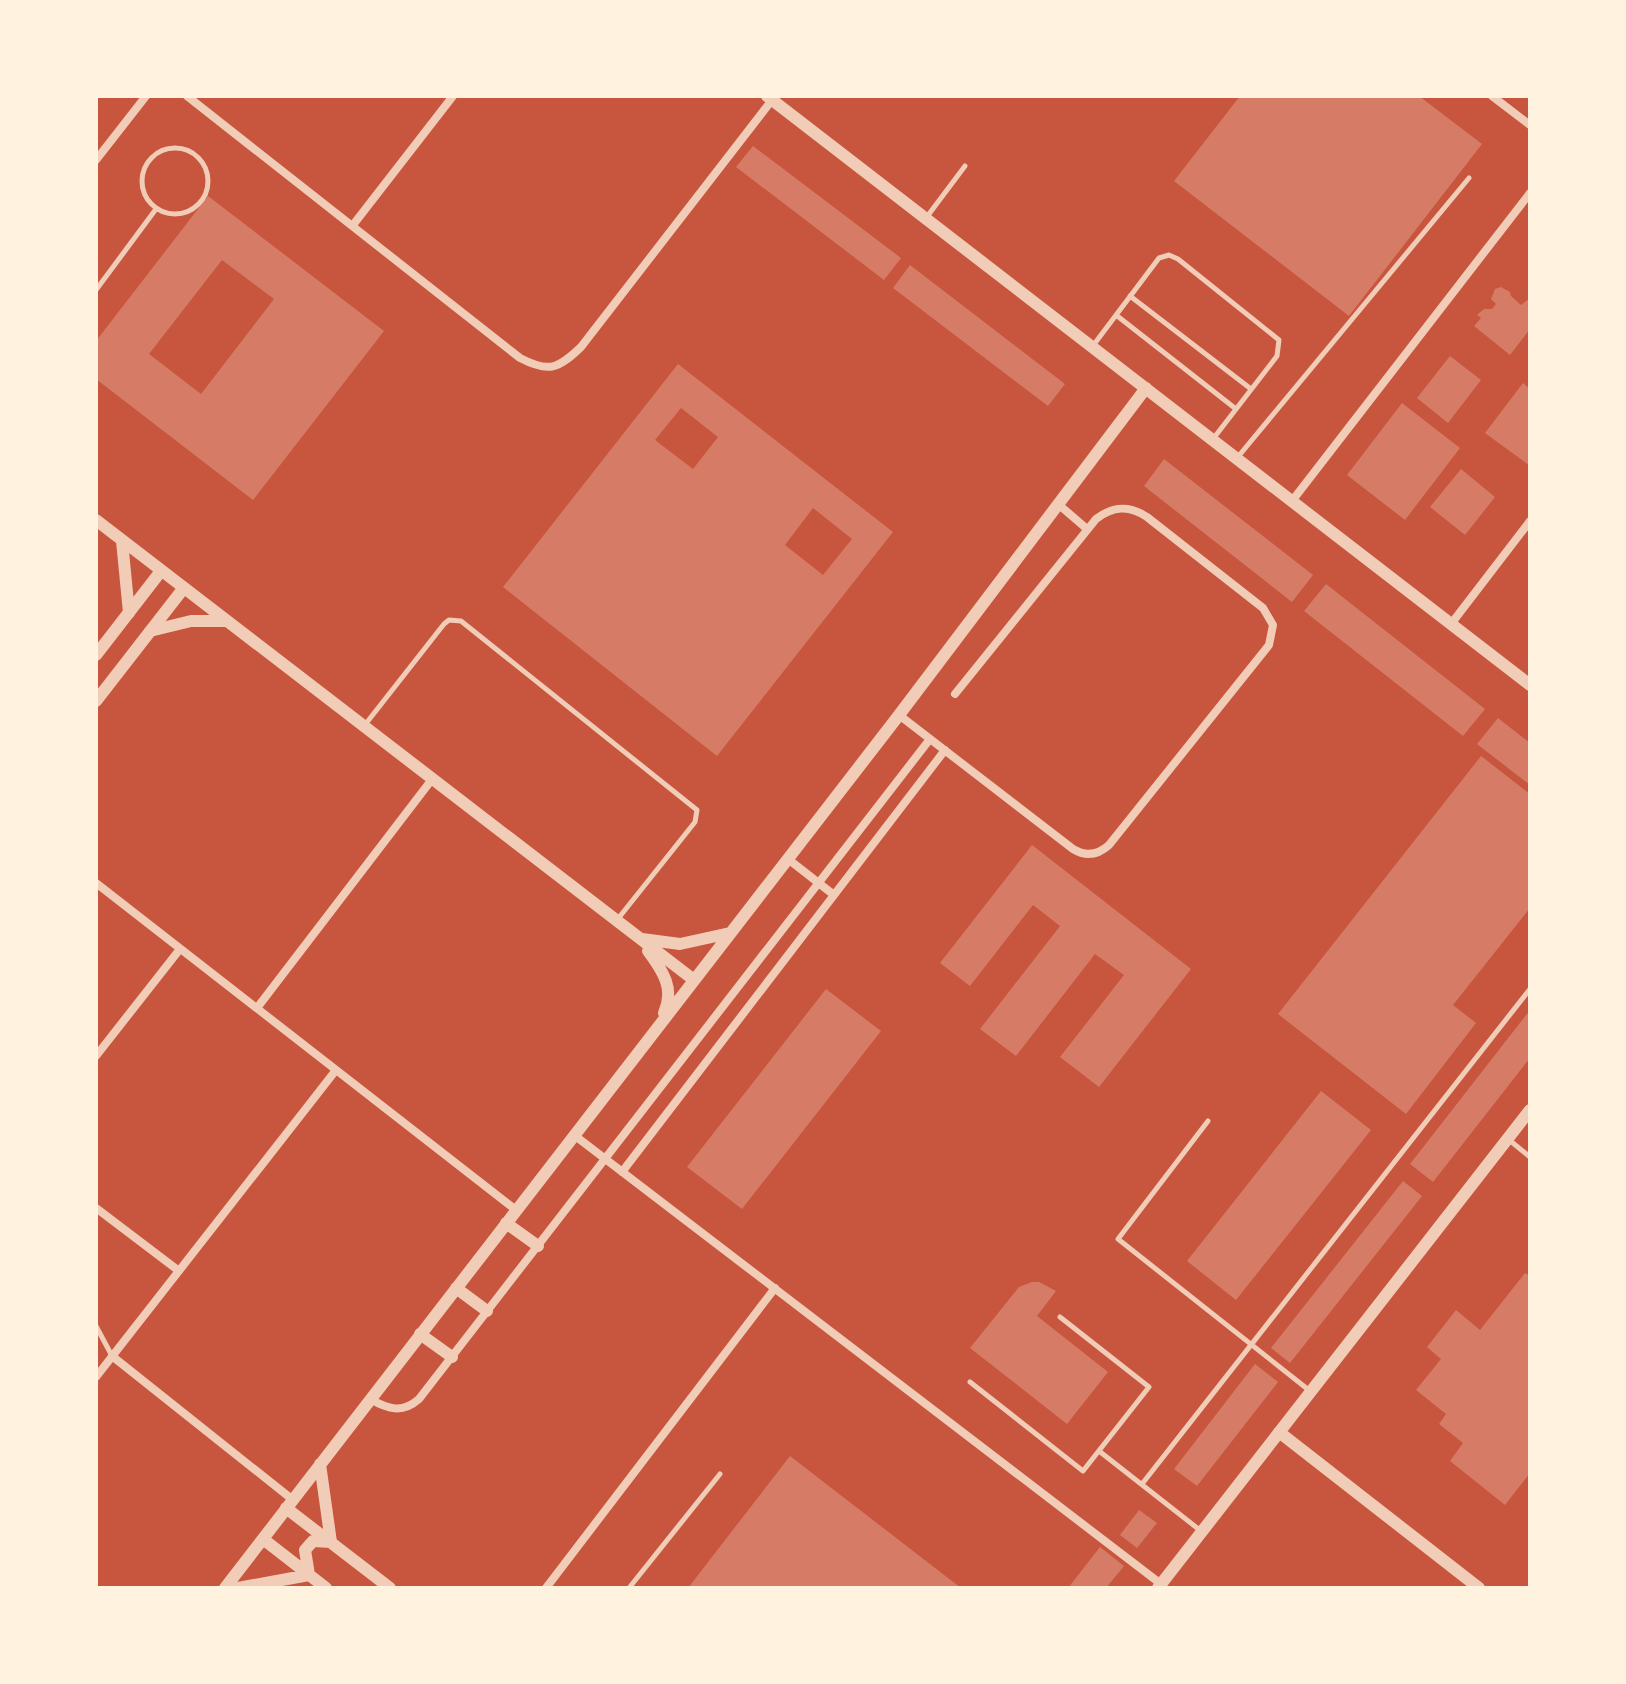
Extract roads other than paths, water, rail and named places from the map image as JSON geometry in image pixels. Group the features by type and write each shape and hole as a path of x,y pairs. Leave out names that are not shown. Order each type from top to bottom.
{"street":[{"path":"96,160 146,96"},
{"path":"187,96 520,358 540,368 558,365 581,347 770,98 1530,685"},
{"path":"353,225 453,96"},
{"path":"1492,96 1530,125"},
{"path":"1292,501 1530,193"},
{"path":"225,1588 899,715 1146,388"},
{"path":"1058,504 1087,529"},
{"path":"899,715 1073,849 1085,854 1097,853 1109,845 1269,645 1273,625 1268,612 1138,511 1115,508 1105,512 1087,529 955,694"},
{"path":"96,520 694,980"},
{"path":"1451,624 1530,521"},
{"path":"122,541 129,613"},
{"path":"96,655 161,571"},
{"path":"96,701 183,589"},
{"path":"150,631 191,621 226,621"},
{"path":"370,1399 394,1410 412,1406 930,739"},
{"path":"622,1172 945,750"},
{"path":"257,1008 433,778"},
{"path":"788,859 834,895"},
{"path":"96,883 516,1210"},
{"path":"639,939 680,944 731,933"},
{"path":"639,939 665,974 669,1001 657,1027"},
{"path":"96,1056 180,949"},
{"path":"96,1377 336,1070"},
{"path":"574,1135 1160,1586 1530,1110"},
{"path":"96,1208 179,1271"},
{"path":"506,1223 538,1246"},
{"path":"456,1288 487,1311"},
{"path":"546,1588 775,1288"},
{"path":"420,1334 452,1357"},
{"path":"112,1356 290,1504 331,1542 390,1588"},
{"path":"1279,1432 1479,1588"},
{"path":"320,1464 331,1542"},
{"path":"263,1539 326,1588"},
{"path":"309,1575 305,1550 313,1541 331,1542"},
{"path":"238,1588 309,1575"}],"lane":[{"path":"175,147 187,149 198,156 208,178 202,201 181,214 168,214 156,209 147,200 141,177 152,155 175,147"},
{"path":"926,219 965,166"},
{"path":"1237,458 1469,178"},
{"path":"96,290 156,209"},
{"path":"1092,347 1159,258 1169,255 1178,259 1279,340 1277,356 1212,440"},
{"path":"1130,296 1251,389"},
{"path":"1116,315 1236,409"},
{"path":"364,726 444,624 449,620 461,621 697,810 695,822 617,921"},
{"path":"1142,1484 1530,989"},
{"path":"1208,1121 1118,1239 1311,1392"},
{"path":"1507,1139 1530,1157"},
{"path":"970,1382 1083,1471 1149,1387 1060,1317"},
{"path":"96,1326 112,1356"},
{"path":"1099,1451 1202,1532"},
{"path":"629,1588 720,1474"}]}
